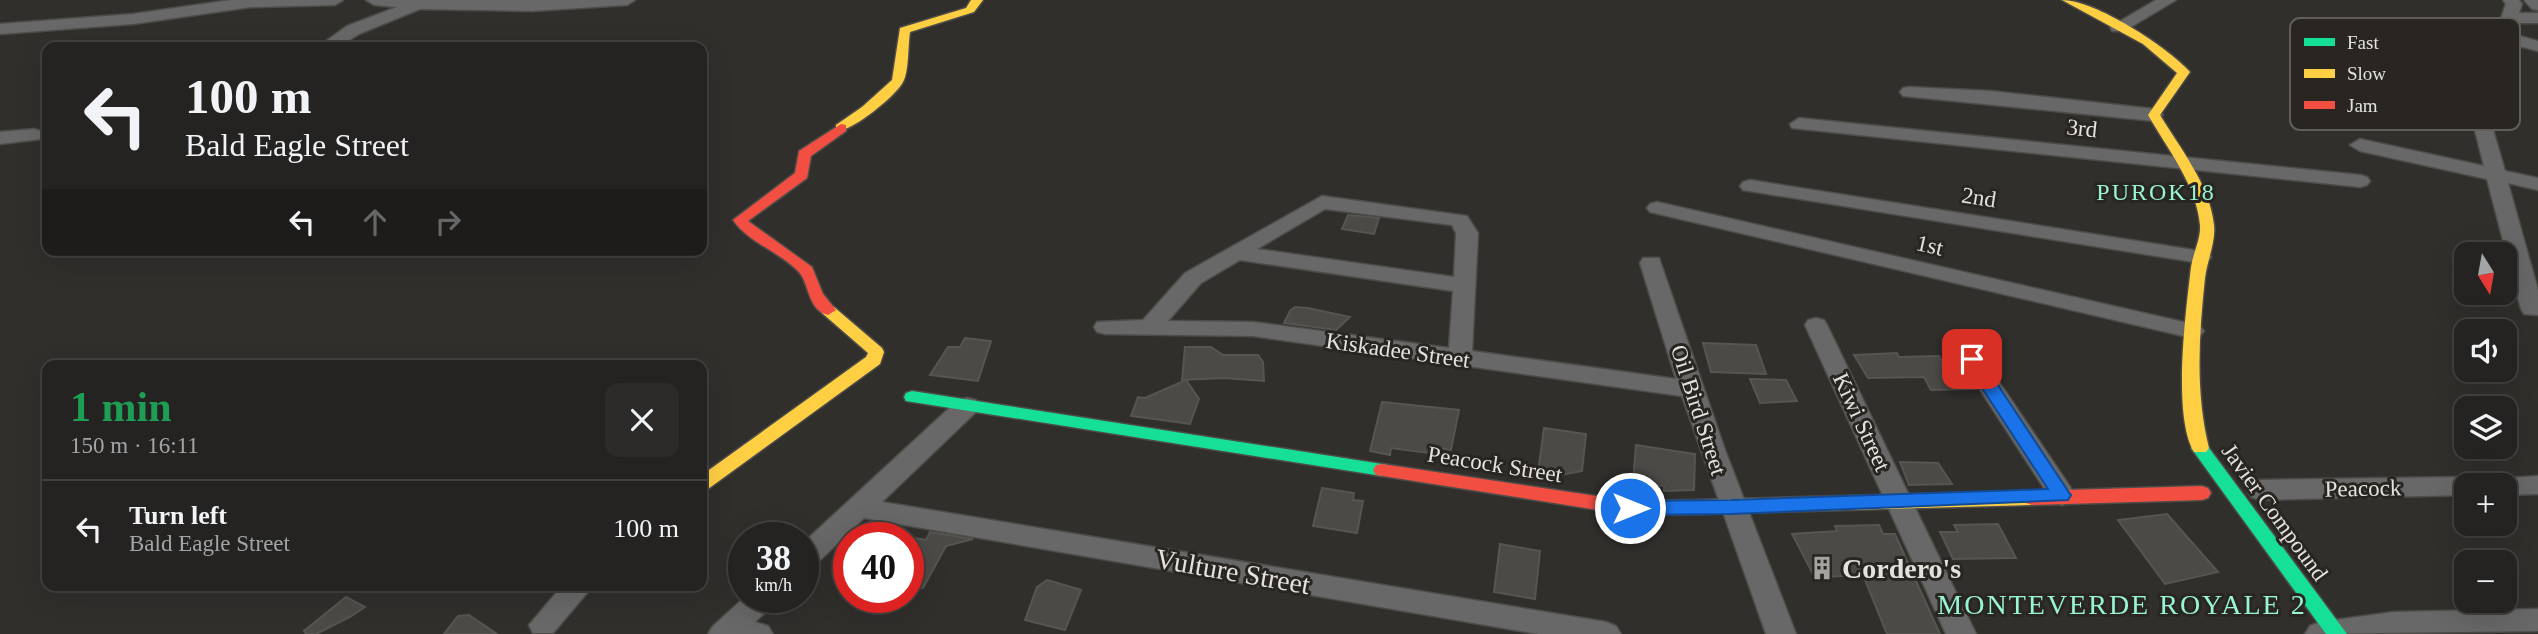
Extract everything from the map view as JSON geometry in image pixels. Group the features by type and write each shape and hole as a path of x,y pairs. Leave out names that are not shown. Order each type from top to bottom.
{"street":[{"path":"0,29 133,19 251,2 335,0"},
{"path":"374,0 417,5 537,6 626,0"},
{"path":"707,480 874,360 876,352 865,339 822,305 808,281 807,270 745,227 740,220 802,175 804,154 867,110 898,81 904,30 970,10 977,0"},
{"path":"1909,92 1990,97 2154,115 2160,101 2176,87 2184,72 2176,61 2068,0"},
{"path":"2118,27 2168,0"},
{"path":"2511,0 2514,4 2511,18"},
{"path":"2532,0 2538,5"},
{"path":"335,42 353,30 417,5"},
{"path":"2520,19 2538,18"},
{"path":"2520,41 2538,46"},
{"name":"Javier Compound","path":"2154,115 2177,162 2201,201 2207,227 2200,257 2192,331 2195,432 2200,448 2331,633"},
{"name":"3rd","path":"1799,124 2360,181"},
{"path":"2484,130 2532,309"},
{"path":"0,138 34,135"},
{"path":"2360,145 2538,184"},
{"name":"2nd","path":"1750,186 2200,257"},
{"path":"1151,326 1193,278 1322,202 1460,220 1468,233 1460,359"},
{"name":"1st","path":"1657,208 2192,331"},
{"path":"1239,253 1466,286"},
{"name":"Oil Bird Street","path":"1651,263 1690,389 1731,507 1781,634"},
{"name":"Kiwi Street","path":"1816,325 1961,634"},
{"name":"Kiskadee Street","path":"1105,327 1253,329 1690,389"},
{"path":"1972,359 2062,495"},
{"name":"Peacock Street","path":"912,397 1630,508 2202,493"},
{"path":"819,545 967,406"},
{"path":"2517,486 2538,485"},
{"name":"Peacock","path":"2260,491 2454,486"},
{"name":"Vulture Street","path":"860,508 1606,634"},
{"path":"543,625 574,591"},
{"path":"725,631 745,613"},
{"path":"2331,633 2394,624 2525,625"},
{"path":"725,631 758,634"}],"building":[{"path":"1348,215 1379,218 1374,234 1342,229"},
{"path":"1295,307 1350,317 1336,330 1284,323"},
{"path":"965,338 991,341 978,381 930,375 948,347 960,347"},
{"path":"1703,343 1756,345 1766,374 1711,372"},
{"path":"1185,347 1211,347 1223,355 1258,355 1263,362 1264,381 1224,378 1182,380"},
{"path":"1897,353 1899,357 1939,356 1942,361 1958,361 1976,389 1931,390 1924,377 1868,378 1854,355"},
{"path":"1750,379 1786,380 1797,401 1760,403"},
{"path":"1186,380 1199,399 1190,424 1131,416 1138,397 1145,398"},
{"path":"1382,402 1459,410 1451,450 1437,448 1436,454 1391,448 1390,455 1370,451"},
{"path":"1544,428 1586,434 1582,471 1561,475 1539,465"},
{"path":"1636,445 1695,454 1694,490 1664,491 1664,486 1633,481"},
{"path":"1900,462 1938,463 1952,484 1909,485"},
{"path":"1322,488 1354,493 1353,500 1363,501 1357,533 1313,526"},
{"path":"2167,514 2218,572 2165,584 2118,520"},
{"path":"1998,524 2016,558 1953,559 1940,532 1958,532 1954,525"},
{"path":"1879,525 1883,534 1895,534 1940,634 1887,634 1863,575 1822,577 1820,573 1813,574 1792,534 1837,531 1835,526"},
{"path":"930,532 973,539 946,546 924,586 926,540"},
{"path":"1500,544 1540,551 1535,599 1494,592"},
{"path":"1047,580 1081,590 1065,630 1025,620 1037,587"},
{"path":"346,597 365,607 316,634 306,634 304,631"},
{"path":"469,615 497,634 444,634 458,616"}],"traffic: fast":[{"path":"912,397 1382,470"},
{"path":"2200,448 2337,634"}],"traffic: slow":[{"path":"841,128 867,110 898,81 904,30 970,10 977,0"},
{"path":"2068,0 2147,41 2184,72 2154,115 2193,183 2205,212 2207,225 2199,267 2192,359 2193,407 2200,448"},
{"path":"707,480 874,360 876,352 828,310"},
{"path":"1699,507 2032,498"}],"traffic: jam":[{"path":"828,310 816,295 807,270 745,227 740,220 802,175 804,154 841,128"},
{"path":"1382,470 1630,508 1699,507"},
{"path":"2032,498 2202,493"}],"place":[{"name":"Cordero's","path":"1822,568"}],"district":[{"name":"PUROK18","path":"2156,192"},
{"name":"MONTEVERDE ROYALE 2","path":"2122,604"}],"route":[{"path":"1630,508 2062,495 1972,359"}]}
